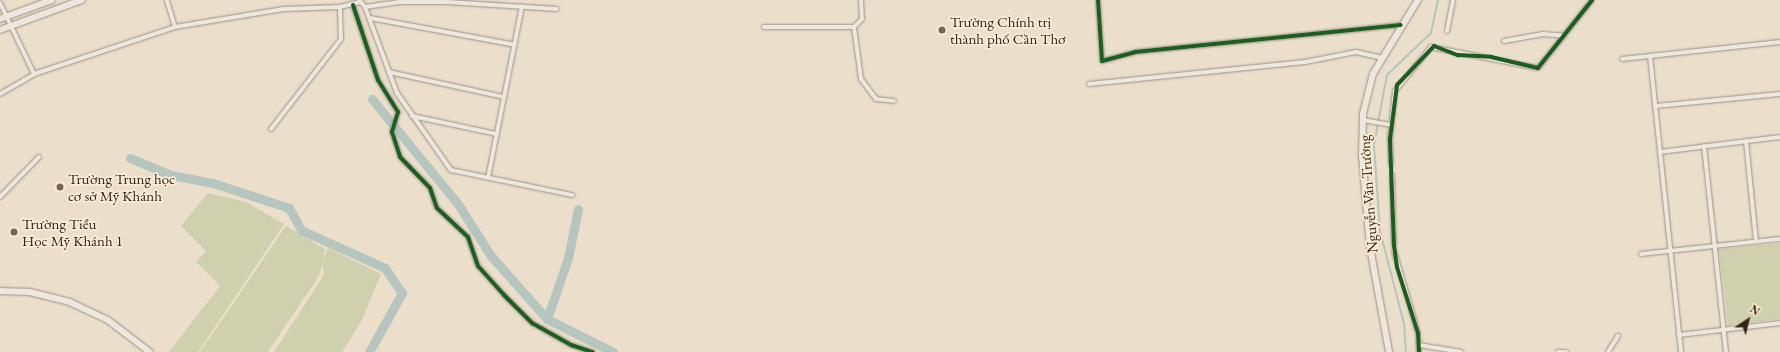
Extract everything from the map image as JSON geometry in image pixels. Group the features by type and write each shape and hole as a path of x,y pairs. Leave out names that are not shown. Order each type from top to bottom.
{"street":[{"path":"0,19 52,0"},
{"path":"0,30 82,0"},
{"path":"168,0 175,27"},
{"path":"764,27 854,27 862,19 861,0"},
{"path":"1098,0 1102,61 1135,52 1401,25"},
{"name":"Nguyễn Văn Trường","path":"1389,352 1370,247 1362,156 1363,120 1373,74 1401,25 1418,0"},
{"path":"1447,31 1453,0"},
{"path":"1391,165 1389,125 1397,86 1434,46 1458,55 1491,57 1538,68 1544,64 1592,0"},
{"path":"0,94 34,74 175,27 284,9 340,7 353,5 360,1 365,7 370,18 389,72 411,116 451,170 572,195"},
{"path":"365,7 402,2 522,6 557,9"},
{"path":"0,3 34,74"},
{"path":"353,5 369,58 398,114 392,130 400,157 430,188 437,208 468,237 478,266 504,296 532,323 571,345 593,352"},
{"path":"488,178 522,6"},
{"path":"271,129 341,39 340,7"},
{"path":"370,18 515,46"},
{"path":"854,27 861,79 876,99 894,101"},
{"path":"1504,41 1543,34 1564,36"},
{"path":"1622,59 1780,42"},
{"path":"1089,84 1305,62 1356,52 1382,58"},
{"path":"1650,56 1681,352"},
{"path":"389,72 504,97"},
{"path":"1655,106 1780,94"},
{"path":"411,116 497,134"},
{"path":"1363,120 1389,125"},
{"path":"1660,152 1780,137"},
{"path":"1746,141 1756,242"},
{"path":"1704,146 1726,352"},
{"path":"0,197 39,157"},
{"path":"1392,175 1394,245"},
{"path":"1641,254 1780,239"},
{"path":"1394,251 1419,345 1419,352"},
{"path":"0,291 30,292 70,302 108,320 150,352"},
{"path":"1679,335 1780,323"},
{"path":"1608,352 1618,336"},
{"path":"1419,345 1461,352"},
{"path":"1558,352 1566,352"}],"green space":[{"path":"208,193 246,202 284,224 198,352 169,352 220,286 196,262 206,251 181,226"},
{"path":"286,226 325,249 320,274 268,352 200,352"},
{"path":"1780,243 1780,319 1728,325 1719,249"},
{"path":"328,248 381,274 361,322 342,352 274,352 324,275 322,263"}],"waterway":[{"path":"1406,352 1404,324 1380,231 1374,145 1387,75 1431,33 1438,0"},
{"path":"372,99 458,204 491,256 547,319 613,352"},
{"path":"130,158 171,175 213,183 289,208 301,230 385,268 402,293 369,352"},
{"path":"547,319 568,258 578,209"}],"tunnel":[{"path":"1391,165 1392,175"}],"cycle path":[{"path":"1098,0 1102,61 1135,52 1401,25"},
{"path":"1419,352 1418,333 1397,267 1394,245 1390,139 1397,85 1434,46 1458,55 1491,57 1538,68 1592,0"},
{"path":"353,5 378,80 398,112 392,132 400,157 430,188 437,208 468,237 478,266 504,295 532,323 571,345 593,352"}],"place":[{"name":"Trường Chính trị thành phố Cần Thơ","path":"942,30"},
{"name":"Trường Trung học cơ sở Mỹ Khánh","path":"60,187"},
{"name":"Trường Tiểu Học Mỹ Khánh 1","path":"14,232"}]}
